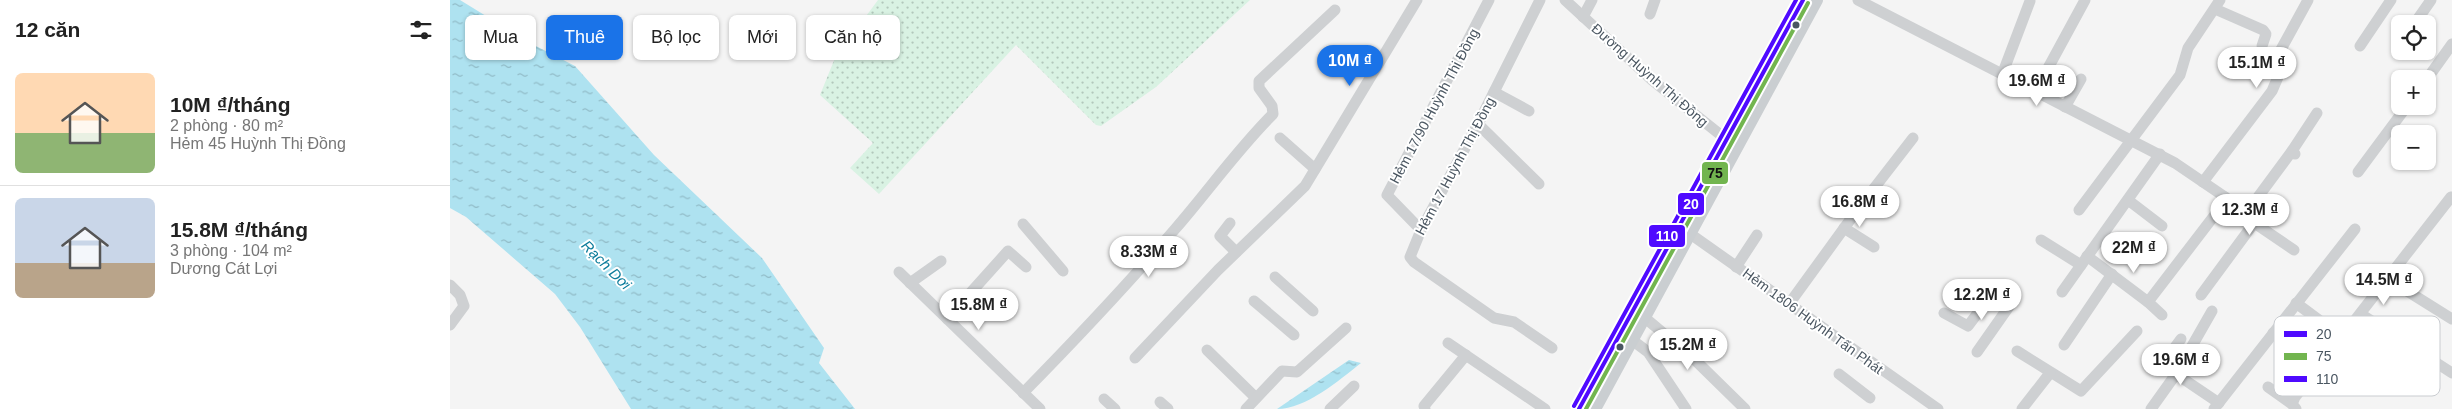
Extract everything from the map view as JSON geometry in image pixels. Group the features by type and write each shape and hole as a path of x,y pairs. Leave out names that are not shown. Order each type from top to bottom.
{"main road":[{"path":"1594,409 1689,233 1803,0"},
{"path":"1578,409 1816,0"}],"street":[{"path":"1135,358 1236,252 1305,186 1417,0"},
{"name":"Hẻm 17/90 Huỳnh Thị Đồng","path":"1421,230 1387,195 1489,0"},
{"name":"Hẻm 17 Huỳnh Thị Đồng","path":"1540,0 1478,124 1421,230 1410,257 1414,262 1494,318 1514,322 1552,348"},
{"name":"Đường Huỳnh Thị Đồng","path":"1565,0 1652,80 1732,143"},
{"path":"1583,17 1592,0"},
{"path":"1650,14 1655,0"},
{"path":"1858,0 1880,5 2002,75 2160,154 2225,197 2244,216 2294,250"},
{"path":"2035,92 2085,0"},
{"path":"2203,182 2272,91 2278,77 2272,66 2308,0"},
{"path":"2360,46 2390,0"},
{"path":"2420,15 2431,0"},
{"path":"2002,75 2030,1"},
{"path":"2079,210 2180,75 2188,48 2217,4 2263,30 2266,34 2262,46"},
{"path":"1023,393 1122,290 1178,226 1248,139 1273,114 1272,106 1259,88 1259,80 1335,10"},
{"path":"2433,70 2452,44"},
{"path":"2065,106 2081,79"},
{"path":"1494,92 1529,111"},
{"path":"2244,216 2293,152 2317,114"},
{"path":"2358,172 2400,115"},
{"path":"1478,124 1539,184"},
{"path":"1280,138 1315,168"},
{"path":"1789,304 1913,138"},
{"path":"2062,292 2160,154"},
{"path":"2148,302 2217,212 2225,197"},
{"path":"2364,316 2361,314 2451,197"},
{"path":"2128,200 2162,226"},
{"path":"1230,223 1220,236 1236,252"},
{"path":"2201,295 2254,223"},
{"path":"1023,224 1063,271"},
{"path":"1844,228 1874,247"},
{"path":"2286,316 2355,229"},
{"name":"Hẻm 1806 Huỳnh Tấn Phát","path":"1689,233 1938,409"},
{"path":"1736,266 1757,235"},
{"path":"2041,240 2112,274 2162,315"},
{"path":"947,319 1008,251 1026,268"},
{"path":"910,283 941,262"},
{"path":"899,272 1040,409"},
{"path":"2064,345 2112,274"},
{"path":"1275,277 1313,311"},
{"path":"2388,279 2452,319"},
{"path":"450,285 460,294 464,306 450,325"},
{"path":"1944,313 1968,326 1992,294"},
{"path":"1254,301 1294,334"},
{"path":"2296,303 2313,316"},
{"path":"1977,352 2010,304"},
{"path":"2151,409 2176,374 2212,311"},
{"path":"1644,317 1694,359 1746,409"},
{"path":"1246,409 1282,371 1297,372 1346,328"},
{"path":"2017,351 2083,391 2138,331"},
{"path":"2181,339 2164,364 2217,406 2273,334"},
{"path":"1632,340 1648,352 1686,409"},
{"path":"1448,342 1545,409"},
{"path":"1208,350 1256,398"},
{"path":"1425,409 1424,406 1466,355"},
{"path":"2440,365 2452,373"},
{"path":"2022,409 2050,372"},
{"path":"1839,374 1870,398"},
{"path":"1330,409 1354,386"},
{"path":"2268,387 2274,391"},
{"path":"2283,396 2294,403"},
{"path":"1104,398 1115,409"}],"green space":[{"path":"878,0 1250,0 1156,87 1101,126 1096,125 1016,45 879,194 850,168 873,143 820,95 834,60 900,60 900,15 867,15"}],"water":[{"name":"Rạch Dơi","path":"450,0 460,0 484,15 465,15 465,60 536,60 536,46 546,51 546,60 563,60 575,66 654,155 762,258 824,348 819,363 855,409 631,409 580,327 555,294 466,217 450,208"},
{"path":"1349,360 1361,363 1321,393 1288,408 1277,409"}],"transit line":[{"name":"110","path":"1574,406 1796,0"},
{"name":"20","path":"1579,409 1803,0"},
{"name":"75","path":"1586,409 1808,3"}]}
